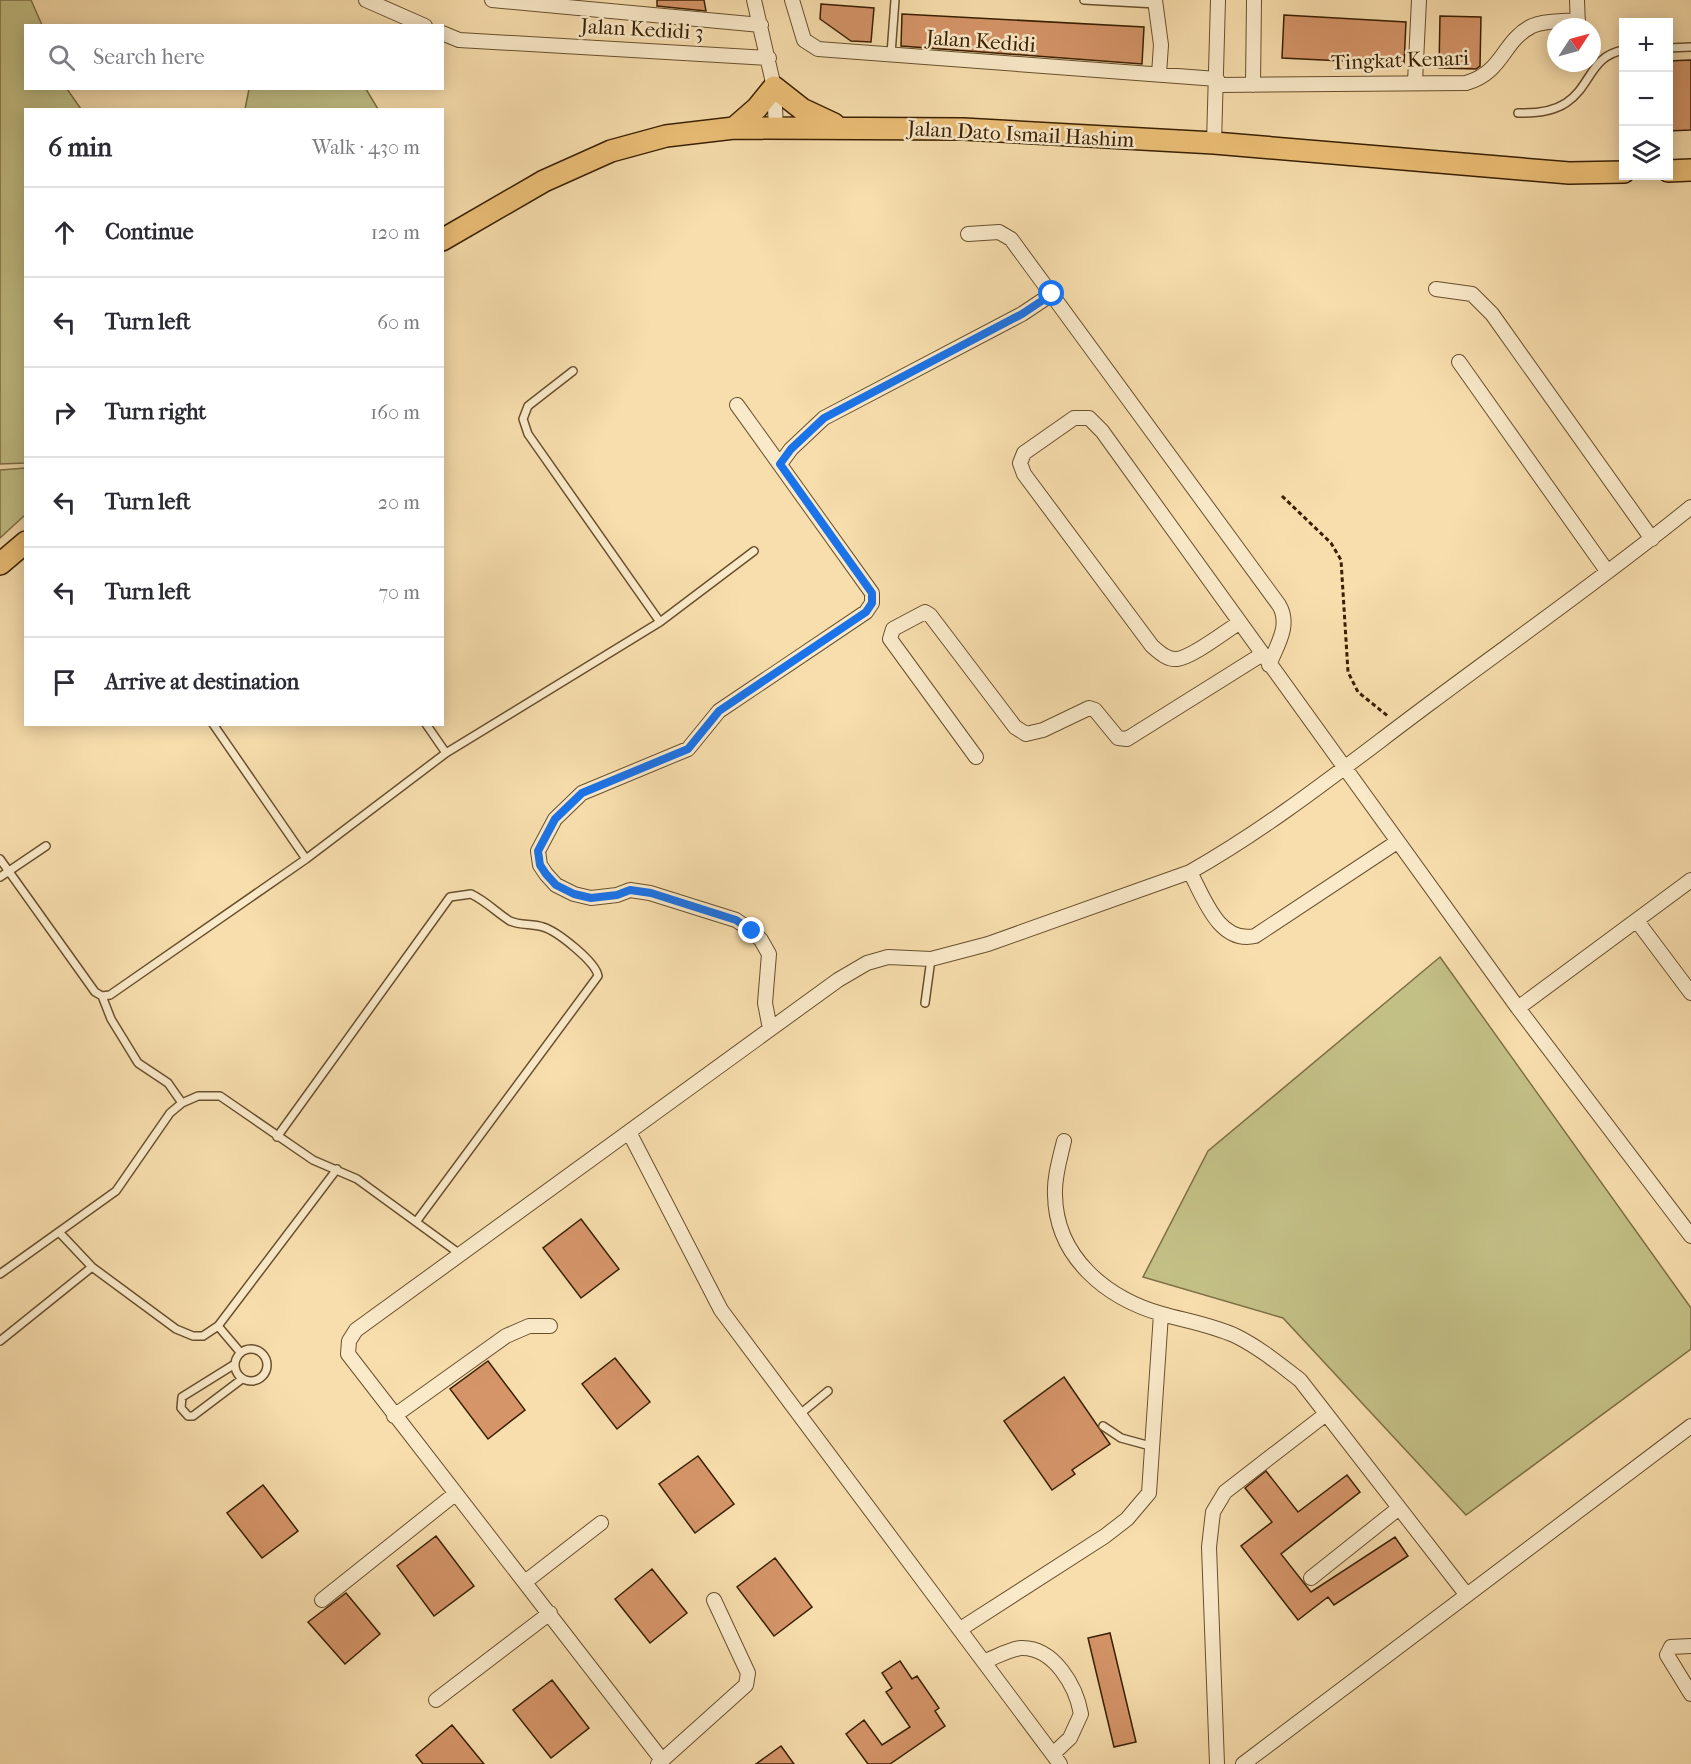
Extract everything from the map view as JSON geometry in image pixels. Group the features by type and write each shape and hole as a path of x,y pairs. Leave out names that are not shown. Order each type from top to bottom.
{"main road":[{"path":"734,128 757,108 774,87 802,109 838,127"},
{"name":"Jalan Dato Ismail Hashim","path":"444,239 544,181 611,151 666,136 734,128 963,129 1214,143 1569,173 1619,172"},
{"path":"1673,171 1691,170"},
{"path":"0,564 24,544"}],"street":[{"path":"366,0 420,24"},
{"path":"492,0 761,25"},
{"path":"754,0 774,87 776,128"},
{"name":"Jalan Kedidi","path":"792,0 804,40 809,46 818,50 1159,74 1217,82"},
{"path":"1214,143 1218,0"},
{"path":"1253,85 1254,0"},
{"path":"1415,82 1419,0"},
{"path":"1577,0 1578,18"},
{"path":"1155,2 1161,45 1159,74"},
{"name":"Tingkat Kenari","path":"1217,82 1253,85 1466,82 1491,71 1526,31 1547,22"},
{"name":"Jalan Kedidi 3","path":"444,34 459,40 769,58"},
{"path":"968,234 999,232 1011,239 1284,615 1285,624 1265,660 1127,739 1118,738 1095,710 1089,708 1043,730 1026,734 1015,727 930,615 924,612 916,614 893,629 890,639 976,757"},
{"path":"1437,289 1472,294 1492,314 1652,539"},
{"path":"780,464 791,449 824,418 1022,314 1052,294"},
{"path":"1459,362 1607,571"},
{"path":"737,405 872,593 872,603 866,612 719,711 688,749 582,793 555,819 538,851 540,865 546,874 556,885 574,894 591,898 617,895 630,890 651,893 736,920 752,931 761,940 769,954 765,1003 770,1029"},
{"path":"1239,623 1187,656 1177,659 1164,656 1152,646 1024,474 1020,463 1024,453 1074,418 1089,418 1102,431 1396,842 1518,1008 1691,1236"},
{"path":"714,1600 748,1673 746,1685 660,1762 550,1613 394,1416 348,1354 349,1341 356,1330 770,1029 867,963 888,957 931,959 988,944 1190,872 1244,840 1652,539 1691,507"},
{"path":"1190,872 1214,917 1232,935 1244,939 1255,936 1396,842"},
{"path":"1518,1008 1691,880"},
{"path":"1637,921 1691,993"},
{"path":"629,1132 721,1310 962,1628 985,1661 1057,1759 1070,1738 1081,1713 1071,1685 1061,1671 1051,1659 1035,1649 1019,1648 985,1661"},
{"path":"1065,1141 1055,1194 1060,1230 1080,1266 1107,1291 1161,1314 1216,1329 1266,1353 1300,1380 1466,1594"},
{"path":"962,1628 1127,1519 1149,1493 1154,1447 1161,1314"},
{"path":"394,1416 506,1336 529,1326 550,1326"},
{"path":"1216,1764 1209,1547 1213,1512 1225,1492 1326,1414"},
{"path":"1243,1764 1691,1426"},
{"path":"322,1600 455,1494"},
{"path":"1311,1578 1399,1508"},
{"path":"525,1582 601,1523"},
{"path":"435,1700 550,1613"},
{"path":"1691,1646 1671,1647 1666,1655 1691,1694"}],"lane":[{"path":"891,56 895,0"},
{"path":"1084,0 1155,2"},
{"path":"1673,48 1691,47"},
{"path":"1518,113 1547,112 1572,100 1601,60 1611,52 1619,51"},
{"path":"573,370 528,406 523,419 528,434 660,622"},
{"path":"0,860 95,992 102,996 110,995 306,859 446,753 660,622 754,551"},
{"path":"214,726 306,859"},
{"path":"427,726 446,753"},
{"path":"0,877 46,846"},
{"path":"277,1137 450,897 471,894 511,921 543,927 554,933 589,960 597,968 598,976 416,1222"},
{"path":"925,1003 931,959"},
{"path":"102,996 111,1019 138,1063 168,1083 182,1103"},
{"path":"0,1274 116,1191 170,1113 182,1103 198,1096 220,1096 313,1160 357,1179 460,1254"},
{"path":"59,1232 92,1267 176,1329 193,1336 203,1336 218,1326 337,1169"},
{"path":"0,1341 92,1267"},
{"path":"218,1326 240,1352"},
{"path":"250,1348 260,1351 267,1359 267,1369 262,1378 252,1382 242,1379 236,1371 235,1364 240,1352 250,1348"},
{"path":"235,1364 182,1397 181,1408 188,1416 193,1416 242,1379"},
{"path":"800,1414 828,1391"},
{"path":"1103,1426 1121,1438 1154,1447"}],"path":[{"path":"1282,496 1330,543 1341,560 1348,672 1358,692 1400,726"}],"shaded area":[{"path":"0,0 31,0 42,24 24,24 24,90 68,90 80,108 24,108 24,463 0,464"},
{"path":"249,90 367,90 377,108 245,108"},
{"path":"24,468 24,516 0,538 0,470"},
{"path":"1440,957 1691,1308 1691,1349 1466,1515 1283,1318 1143,1277 1208,1151"}],"building":[{"path":"657,0 704,0 706,11 657,6"},
{"path":"821,4 874,8 871,42 851,41 820,19"},
{"path":"902,14 1144,27 1142,64 901,46"},
{"path":"1284,15 1406,22 1404,64 1282,58"},
{"path":"1440,16 1481,17 1480,66 1476,69 1439,68"},
{"path":"1691,60 1691,130 1673,131 1673,61"},
{"path":"581,1219 619,1269 581,1298 543,1248"},
{"path":"615,1358 650,1402 617,1429 582,1384"},
{"path":"488,1361 525,1410 488,1439 450,1389"},
{"path":"1064,1377 1110,1444 1072,1470 1075,1474 1052,1490 1004,1421"},
{"path":"698,1456 734,1504 695,1533 659,1484"},
{"path":"1266,1471 1298,1512 1347,1475 1360,1492 1281,1554 1311,1592 1395,1537 1408,1556 1334,1605 1328,1597 1298,1620 1241,1546 1272,1522 1245,1488"},
{"path":"263,1485 298,1531 262,1558 227,1513"},
{"path":"436,1536 474,1586 434,1616 397,1566"},
{"path":"775,1558 812,1607 774,1636 737,1587"},
{"path":"652,1569 687,1613 650,1643 615,1599"},
{"path":"346,1593 380,1634 345,1664 308,1622"},
{"path":"1110,1633 1136,1742 1114,1747 1088,1638"},
{"path":"900,1661 912,1679 917,1676 939,1708 935,1711 945,1726 890,1764 868,1764 846,1734 864,1720 882,1745 910,1727 886,1692 892,1688 882,1673"},
{"path":"552,1680 589,1728 551,1758 513,1710"},
{"path":"452,1725 484,1764 423,1764 416,1755"},
{"path":"781,1746 794,1764 756,1764"}],"route":[{"path":"752,931 736,920 651,893 630,890 617,895 591,898 574,894 556,885 546,874 540,865 538,851 555,819 582,793 688,749 719,711 866,612 872,603 872,593 780,464 791,449 824,418 1022,314 1052,294"}]}
